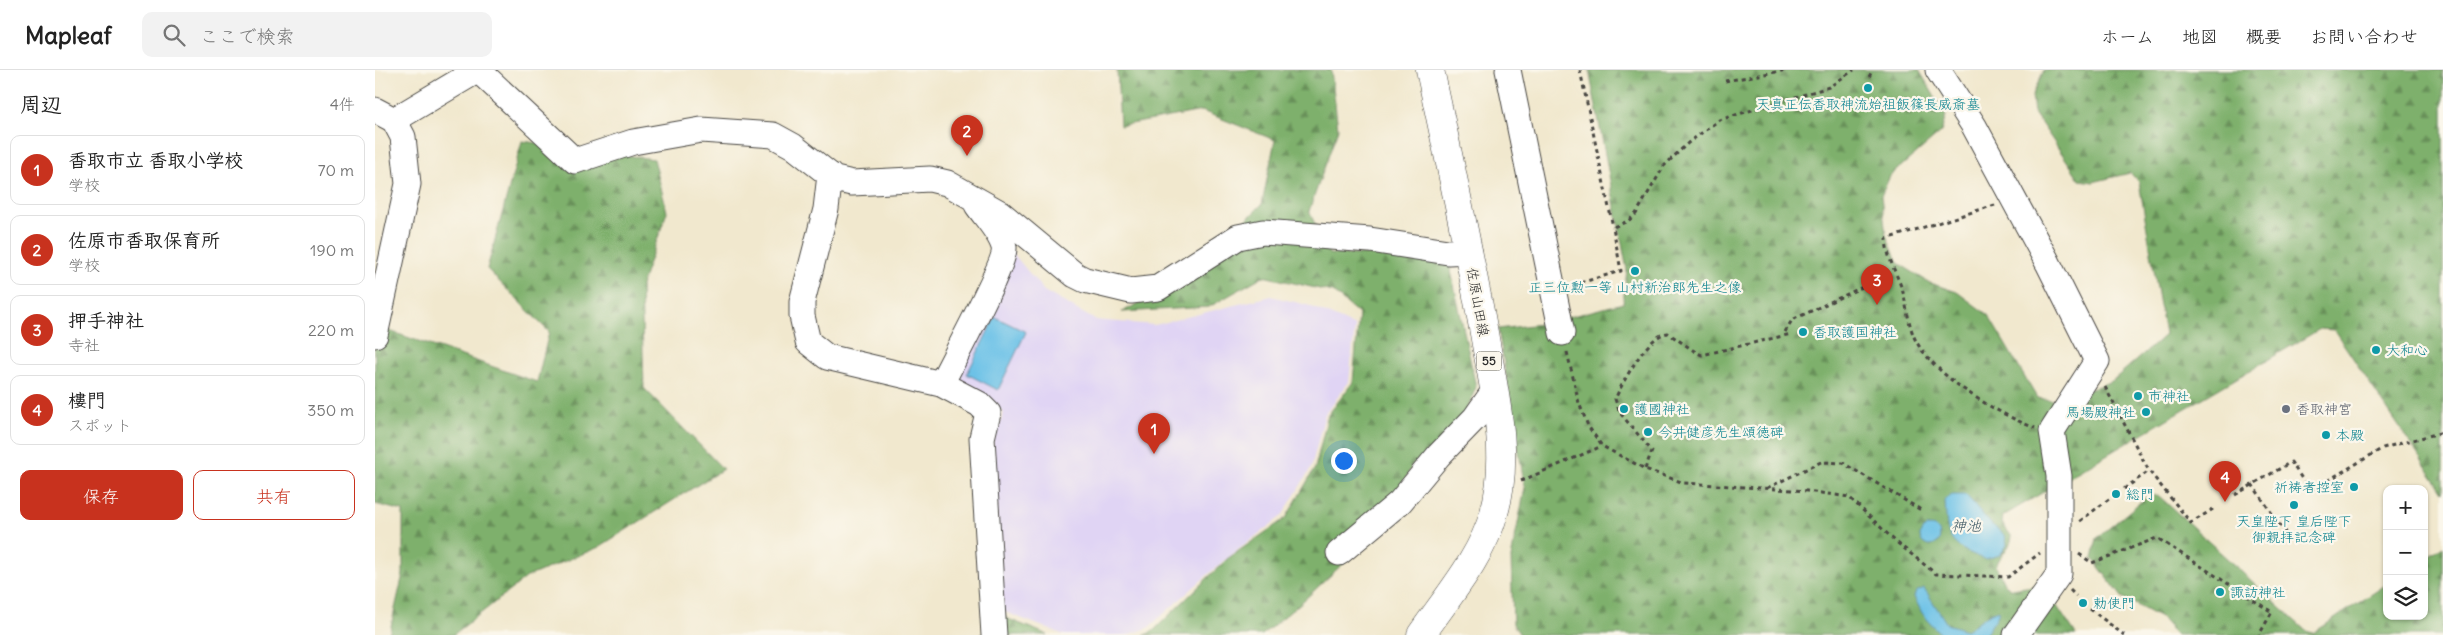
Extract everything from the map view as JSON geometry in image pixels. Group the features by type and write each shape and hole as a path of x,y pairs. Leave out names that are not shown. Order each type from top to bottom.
{"main road":[{"name":"佐原山田線","path":"1421,635 1484,541 1500,490 1501,448 1494,391 1469,251 1430,70"}],"street":[{"path":"375,335 408,184 403,137 385,115 478,70 575,161 633,142 701,130 773,135 793,146 835,179 851,183 930,179 947,183 971,194 1000,213 1075,275 1085,280 1131,291 1158,288 1238,237 1263,232 1370,240 1448,252 1469,251"},
{"path":"1508,70 1565,342"},
{"path":"1938,70 1974,126 2048,262 2097,361 2052,431 2059,476 2059,574 2016,635"},
{"path":"829,175 826,209 802,302 802,316 808,342 827,357 941,384 979,404 988,414 982,438 995,635"},
{"path":"941,384 998,271 1005,250 971,194"},
{"path":"1339,553 1400,502 1439,455 1475,418 1494,391"}],"path":[{"path":"1553,290 1621,271 1581,70"},
{"path":"1725,81 1787,70"},
{"path":"1613,227 1628,221 1636,214 1664,166 1688,143 1719,120 1829,87 1854,70"},
{"path":"2012,198 1975,212 1885,239 1887,254 1902,289 1915,340 1931,361 1972,396 2010,418 2034,428 2052,431"},
{"path":"1785,332 1792,320 1875,281"},
{"path":"1645,469 1652,451 1620,413 1615,399 1631,370 1658,336 1668,333 1697,354 1702,355 1791,334"},
{"path":"1565,342 1579,403 1588,426 1602,446 1645,469 1684,483 1766,488 1849,497 1895,540 1936,574 2008,578 2032,559"},
{"path":"2105,389 2149,471 2191,523 2213,509"},
{"path":"2235,495 2291,462 2310,491 2383,448 2443,432"},
{"path":"1500,490 1602,446"},
{"path":"1766,488 1821,462 1843,463 1921,510"},
{"path":"2124,489 2149,471"},
{"path":"2252,484 2290,540"},
{"path":"2081,521 2109,499"},
{"path":"2059,539 2092,563 2157,538 2272,612 2259,635"},
{"path":"2090,610 2124,635"}],"shaded area":[{"path":"1012,252 1044,291 1095,320 1155,325 1271,296 1307,305 1355,326 1349,382 1325,414 1311,468 1282,516 1222,562 1148,628 1128,635 1064,635 1000,610 993,440 1004,412 958,380"}],"green space":[{"path":"1117,70 1331,70 1338,129 1309,211 1329,254 1448,257 1476,387 1460,427 1413,464 1379,530 1303,601 1262,635 1144,635 1152,632 1227,559 1286,518 1315,468 1328,415 1353,382 1359,314 1333,292 1263,276 1209,307 1122,312 1192,275 1262,204 1275,140 1202,111 1120,126"},
{"path":"1589,70 1919,70 1946,116 1941,132 1890,176 1881,196 1886,235 1898,263 1930,283 1957,292 1988,315 2037,398 2058,401 2112,381 2165,335 2139,182 2130,173 2093,182 2080,180 2034,113 2032,96 2044,70 2443,70 2443,492 2334,330 2320,329 2003,516 2002,523 2012,537 1996,566 2004,583 2011,589 2034,586 2044,587 2076,635 1520,635 1513,624 1511,558 1525,488 1498,329 1541,324 1623,303 1627,270"},
{"path":"522,141 654,159 667,212 641,285 644,388 723,469 599,547 527,577 453,635 389,635 403,574 403,511 375,504 375,326 537,382 549,332 487,269"},
{"path":"2149,495 2159,496 2306,631 2313,633 2383,587 2383,620 2428,620 2428,556 2443,546 2443,635 2176,635 2162,619 2122,597 2093,559 2097,538"},
{"path":"996,614 1048,635 1000,635"}],"water":[{"path":"995,317 1026,332 998,390 967,374"},
{"name":"神池","path":"1952,495 1966,495 1991,524 2005,535 2007,545 2000,555 1985,559 1963,549 1951,538 1948,531 1945,499"},
{"path":"1930,526 1937,529 1940,536 1937,543 1930,546 1923,543 1920,536 1923,529"},
{"path":"1924,588 1947,624 1966,630 1991,613 1999,610 1997,617 1985,635 1941,635 1922,613 1914,597 1916,592"}],"place":[{"name":"天真正伝香取神流始祖飯篠長威斎墓","path":"1868,88"},
{"name":"佐原市香取保育所","path":"967,156"},
{"name":"正三位勲一等 山村新治郎先生之像","path":"1635,271"},
{"name":"押手神社","path":"1877,305"},
{"name":"香取護国神社","path":"1803,332"},
{"name":"大和心","path":"2376,350"},
{"name":"市神社","path":"2138,396"},
{"name":"護國神社","path":"1624,409"},
{"name":"香取神宮","path":"2286,409"},
{"name":"馬場殿神社","path":"2146,412"},
{"name":"今井健彦先生頌徳碑","path":"1648,432"},
{"name":"本殿","path":"2326,435"},
{"name":"香取市立 香取小学校","path":"1154,454"},
{"name":"祈祷者控室","path":"2354,487"},
{"name":"総門","path":"2116,494"},
{"name":"樓門","path":"2225,502"},
{"name":"天皇陛下 皇后陛下 御親拝記念碑","path":"2294,505"},
{"name":"諏訪神社","path":"2220,592"},
{"name":"勅使門","path":"2083,603"}]}
